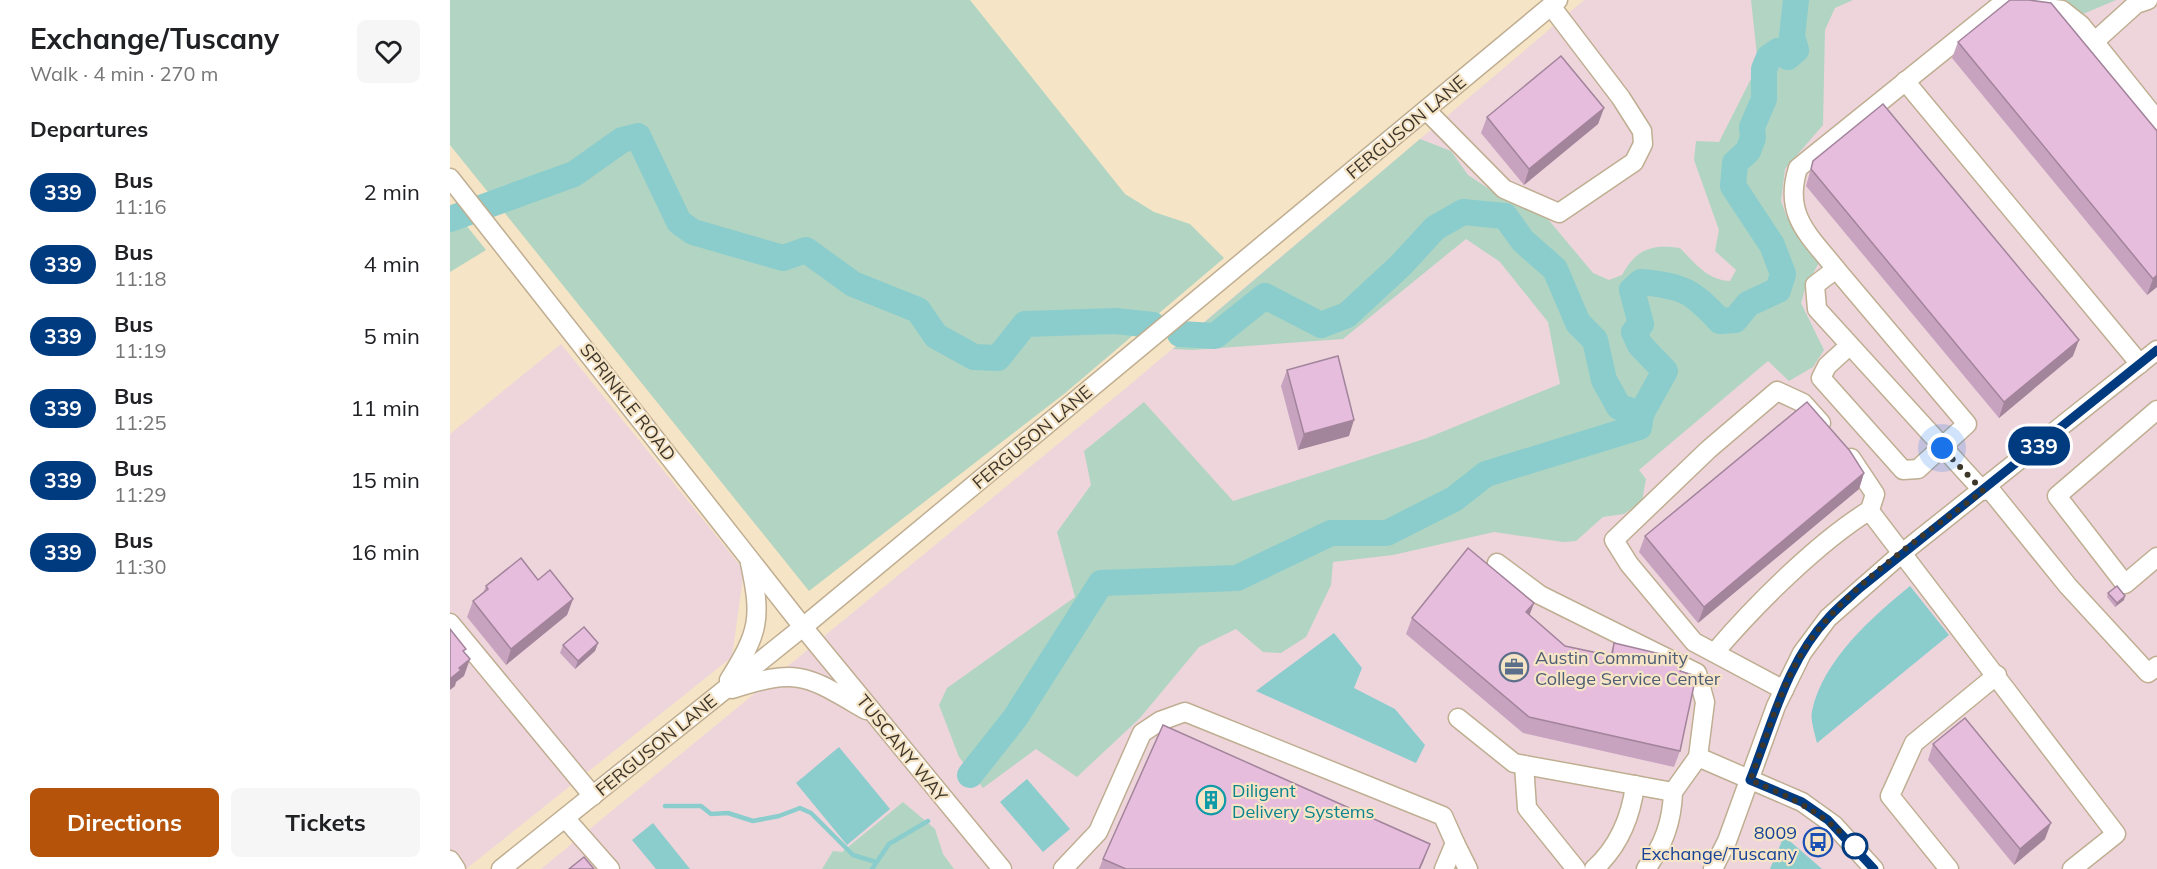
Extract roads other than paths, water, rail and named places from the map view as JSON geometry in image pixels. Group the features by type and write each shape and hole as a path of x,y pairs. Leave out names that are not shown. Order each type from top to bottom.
{"street":[{"path":"2094,42 2136,4 2148,0"},
{"path":"1849,346 1827,366 1821,378 1903,470 1918,469 1967,424 1836,269 1797,219 1793,185 1798,168 2004,2 2062,10 2081,25 2157,120"},
{"path":"1426,110 1504,189 1559,213 1634,162 1643,144 1642,131 1554,3"},
{"name":"FERGUSON LANE","path":"501,869 803,627 1554,3"},
{"path":"1713,869 1728,841 1784,690 1802,653 1828,618 1901,554 2151,357 1905,81"},
{"name":"SPRINKLE ROAD","path":"450,178 803,627"},
{"path":"1836,269 1815,285 1817,309 1942,448 1986,489 2068,586 2154,675"},
{"path":"1715,652 1759,605 1846,525 1870,510 1875,494 1835,440 1803,403 1777,391 1709,449 1614,540 1629,564 1694,642 1784,690"},
{"path":"2157,410 2057,496 2125,584 2157,557"},
{"path":"1870,510 1901,554 1997,675 2116,834 2072,869"},
{"path":"722,692 749,648 756,629 756,596 749,558"},
{"path":"1497,563 1540,595 1697,673 1705,702 1698,757 1673,792 1672,817 1656,855 1646,869"},
{"path":"450,623 593,796"},
{"name":"TUSCANY WAY","path":"803,627 1002,869"},
{"path":"722,692 765,678 790,675 822,686 876,716"},
{"path":"1949,869 1890,796 1914,743 1997,675"},
{"path":"1068,868 1098,832 1142,733 1160,721 1185,712 1443,816 1468,869"},
{"path":"1458,718 1514,763 1673,792"},
{"path":"1698,757 1802,802 1828,820 1874,869"},
{"path":"1524,765 1527,808 1576,869"},
{"path":"1594,869 1619,838 1632,804 1635,785"},
{"path":"565,818 610,869"},
{"path":"1444,869 1455,843"},
{"path":"450,860 456,869"}],"water":[{"path":"1910,586 1949,635 1817,743 1812,723 1812,711 1827,674 1838,657 1865,626"},
{"path":"1334,633 1362,668 1354,688 1395,709 1425,745 1416,763 1256,691"},
{"path":"839,747 890,809 847,845 796,783"},
{"path":"1027,779 1070,829 1043,852 1000,802"},
{"path":"653,823 690,869 656,869 632,840"},
{"path":"1784,836 1822,869 1770,869"}],"waterway":[{"path":"970,775 1015,718 1101,583 1237,578 1331,533 1387,533 1454,499 1486,474 1639,427 1641,414 1665,371 1640,345 1634,332 1641,324 1632,290 1641,282 1677,288 1701,302 1720,321 1735,320 1748,304 1778,290 1783,274 1772,245 1733,186 1735,163 1748,151 1753,138 1752,127 1764,99 1764,69 1769,57 1778,51 1788,57 1796,50 1792,36 1796,0"},
{"path":"450,219 574,174 622,140 638,136 679,222 693,232 783,258 806,250 853,284 918,310 936,336 974,357 998,358 1025,324 1115,321 1153,325"},
{"path":"1180,334 1215,336 1265,296 1321,325 1347,315 1401,265 1435,228 1463,212 1505,216 1523,241 1555,269 1578,323 1595,340 1604,380 1619,407 1641,414"},
{"path":"665,806 701,806 711,814 728,813 753,821 779,816 800,808 811,813 853,855 876,862"},
{"path":"872,869 889,844 928,821"}],"place":[{"name":"Austin Community College Service Center","path":"1514,667"},
{"name":"Diligent Delivery Systems","path":"1211,800"},
{"name":"8009 Exchange/Tuscany","path":"1818,842"}]}
